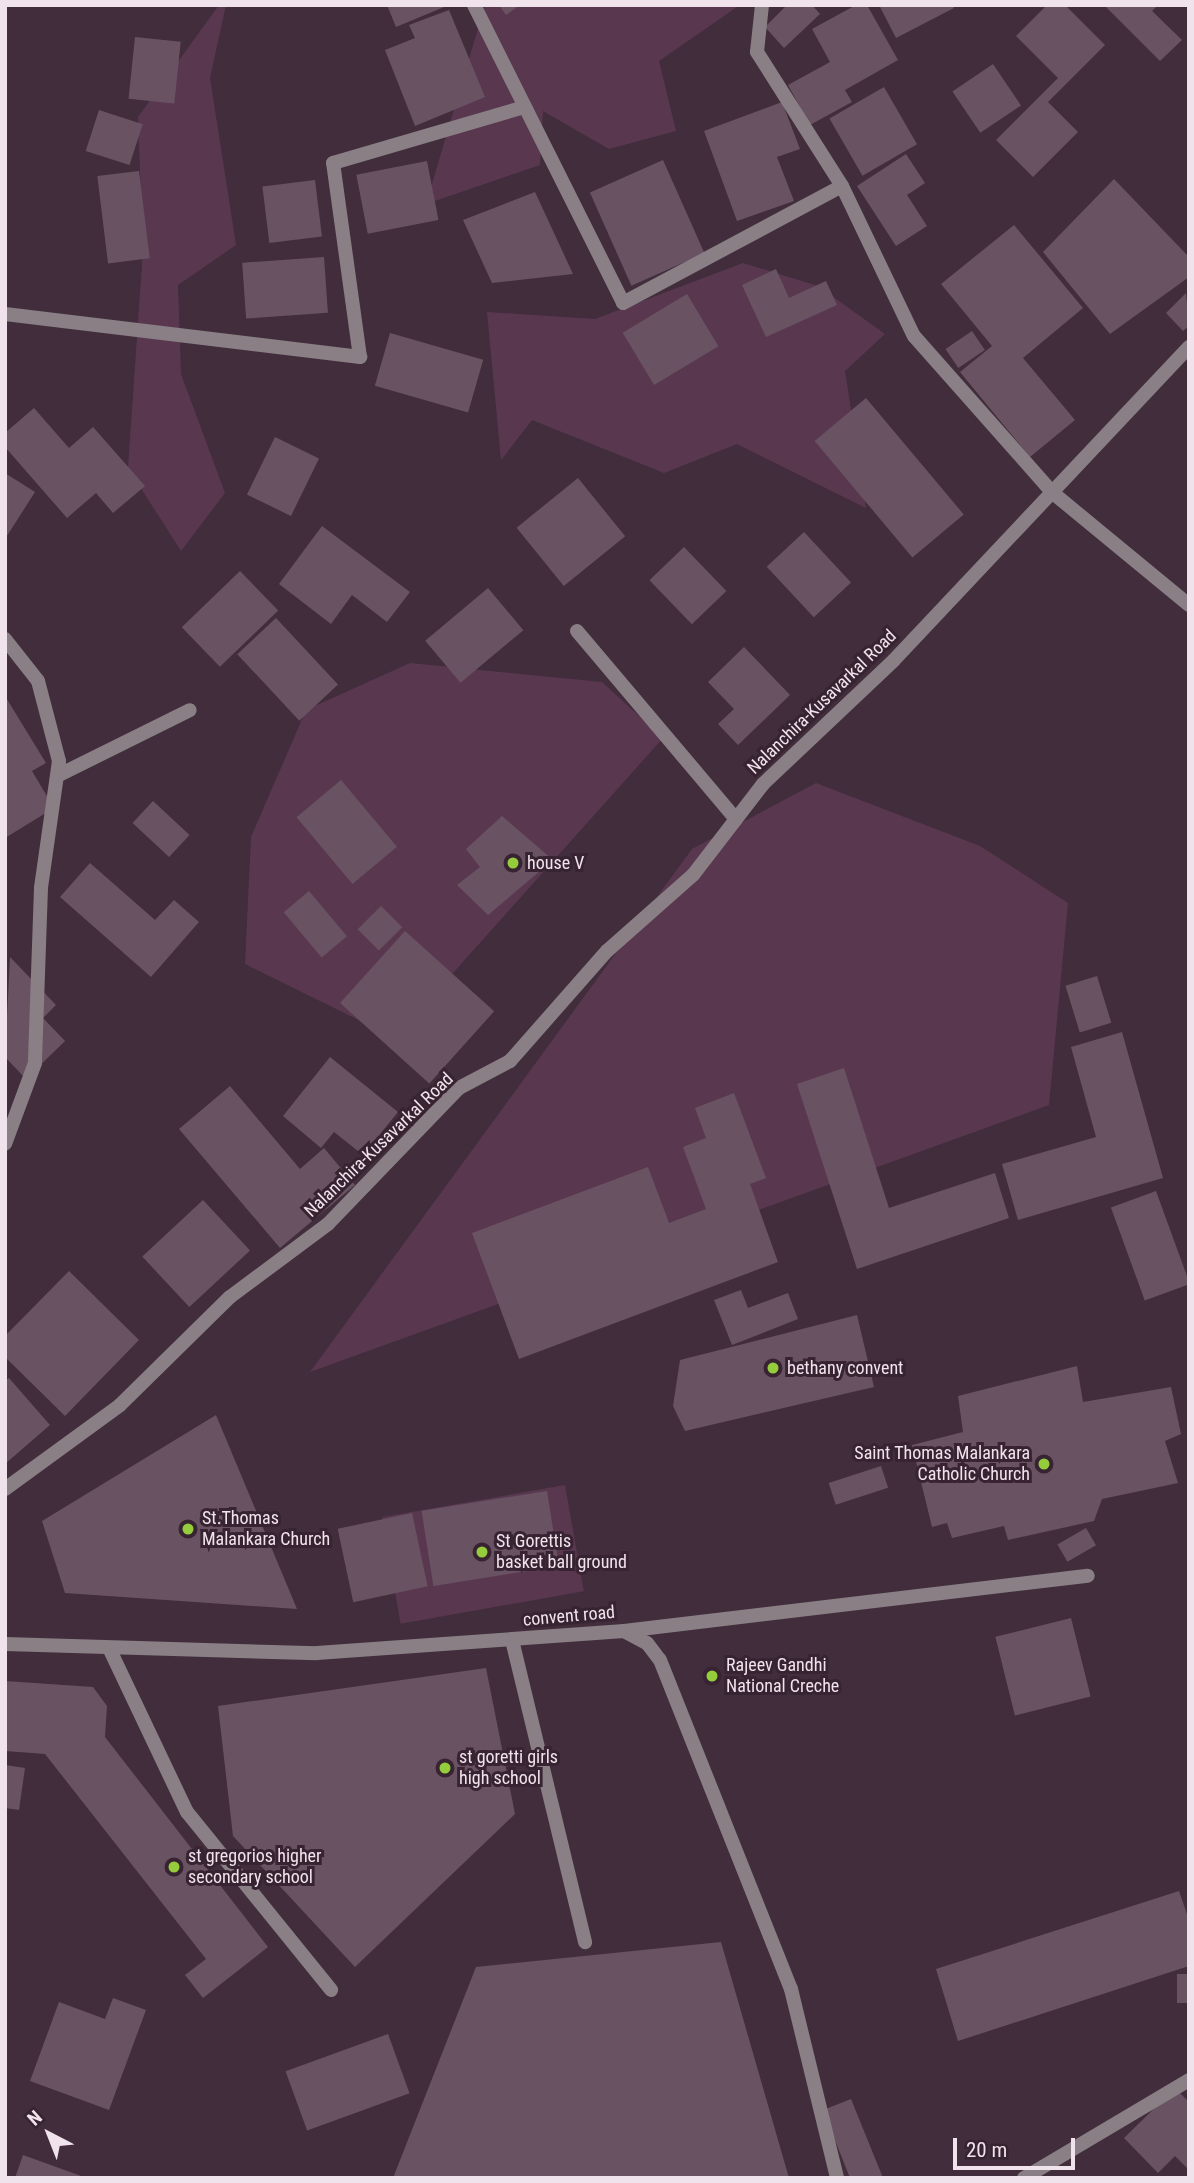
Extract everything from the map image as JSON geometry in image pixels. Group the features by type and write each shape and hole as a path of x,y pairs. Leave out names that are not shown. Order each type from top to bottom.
{"street":[{"path":"474,5 623,303 842,186"},
{"path":"762,5 757,52 842,186 914,336 1053,493 1189,605"},
{"path":"5,314 360,357 333,163 524,107"},
{"name":"Nalanchira-Kusavarkal Road","path":"5,1489 120,1405 230,1297 328,1224 459,1088 510,1061 607,951 693,875 763,784 894,660 1189,347"},
{"path":"576,631 736,819"},
{"path":"5,639 38,681 58,769 41,888 35,1063 5,1144"},
{"path":"58,769 190,710"},
{"path":"624,1631 1088,1576"},
{"name":"convent road","path":"5,1644 110,1650 317,1653 624,1631 647,1643 660,1660 791,1989 837,2178"},
{"path":"512,1640 585,1942"},
{"path":"110,1650 187,1812 331,1990"},
{"path":"1024,2178 1189,2080"}],"shaded area":[{"path":"219,5 226,5 210,78 236,245 178,285 181,374 225,493 181,551 128,468 143,250 138,117"},
{"path":"485,5 737,7 659,61 676,131 609,149 543,111 540,165 426,204"},
{"path":"743,263 818,286 885,334 845,371 866,508 737,444 664,473 532,420 501,460 487,312 595,319"},
{"path":"410,663 602,682 663,738 395,1038 245,964 251,837 306,710"},
{"path":"816,783 980,846 1068,903 1049,1105 310,1372 692,849"},
{"name":"St Gorettis basket ball ground","path":"565,1485 584,1591 401,1624 382,1517"}],"building":[{"path":"387,5 449,5 396,27"},
{"path":"499,5 520,5 506,15"},
{"path":"787,5 812,5 820,14 784,48 765,27"},
{"path":"856,5 867,5 898,60 845,90 852,102 810,125 788,85 830,62 812,29"},
{"path":"879,5 952,5 954,8 896,38"},
{"path":"1047,5 1065,5 1105,45 1048,102 1078,132 1033,177 996,140 1058,78 1016,36"},
{"path":"1104,5 1158,5 1152,11 1182,40 1160,61"},
{"path":"449,10 485,97 415,126 385,50 415,38 409,25"},
{"path":"135,37 181,42 174,103 129,99"},
{"path":"993,64 1021,105 980,133 952,91"},
{"path":"884,87 917,144 862,176 829,118"},
{"path":"782,102 800,149 777,157 794,201 737,221 704,131"},
{"path":"99,110 143,124 129,165 86,151"},
{"path":"906,154 925,183 907,195 927,226 896,246 857,186"},
{"path":"663,160 704,253 631,286 590,193"},
{"path":"427,161 438,220 368,234 356,175"},
{"path":"139,171 150,258 108,263 97,176"},
{"path":"1114,179 1189,257 1189,277 1110,334 1043,252"},
{"path":"315,180 322,237 269,243 262,186"},
{"path":"535,192 573,274 492,283 463,220"},
{"path":"1014,225 1083,308 1023,358 1075,420 1030,457 960,372 992,346 941,284"},
{"path":"324,257 328,313 246,319 242,263"},
{"path":"776,269 789,298 826,281 837,305 766,337 742,285"},
{"path":"1186,293 1189,326 1183,331 1166,313"},
{"path":"687,294 718,346 654,385 623,333"},
{"path":"972,331 985,350 958,368 945,349"},
{"path":"390,333 483,360 468,413 375,386"},
{"path":"866,398 964,514 912,558 815,441"},
{"path":"34,408 69,448 93,427 145,486 113,513 96,493 67,518 5,447 5,433"},
{"path":"275,437 319,458 291,516 247,495"},
{"path":"5,473 35,492 5,539"},
{"path":"578,478 625,536 564,586 517,528"},
{"path":"322,526 410,592 387,622 352,595 331,624 279,584"},
{"path":"804,532 851,582 814,617 767,567"},
{"path":"684,547 726,591 692,624 649,580"},
{"path":"240,571 278,611 220,667 182,627"},
{"path":"488,588 523,630 461,683 425,641"},
{"path":"276,618 338,685 299,721 237,654"},
{"path":"744,647 790,695 738,745 718,724 734,709 708,682"},
{"path":"5,696 46,763 32,771 54,808 5,838"},
{"path":"341,780 397,847 352,884 297,817"},
{"path":"153,801 190,835 169,857 133,823"},
{"name":"house V","path":"502,816 553,860 488,915 457,885 480,867 466,849"},
{"path":"90,863 155,920 174,900 199,922 151,977 60,897"},
{"path":"309,891 347,936 322,957 284,912"},
{"path":"381,906 402,927 379,951 358,929"},
{"path":"405,931 494,1011 429,1083 340,1003"},
{"path":"10,957 56,1005 43,1018 65,1041 26,1079 5,1057"},
{"path":"1097,976 1111,1023 1080,1033 1065,986"},
{"path":"1122,1032 1163,1178 1018,1220 1002,1164 1096,1137 1071,1047"},
{"path":"330,1057 398,1112 363,1155 334,1132 321,1148 283,1116"},
{"path":"844,1068 889,1208 995,1173 1009,1218 857,1269 797,1084"},
{"path":"230,1086 300,1169 324,1148 355,1185 280,1248 179,1129"},
{"path":"734,1093 766,1178 750,1184 778,1262 519,1359 472,1233 648,1167 669,1223 706,1209 683,1147 706,1138 695,1108"},
{"path":"1156,1191 1189,1284 1145,1300 1111,1207"},
{"path":"203,1200 250,1250 189,1307 142,1257"},
{"path":"69,1271 139,1340 65,1416 5,1357 5,1336"},
{"path":"741,1290 748,1308 788,1293 798,1319 732,1345 714,1300"},
{"name":"bethany convent","path":"857,1315 874,1387 685,1431 673,1406 680,1360"},
{"name":"Saint Thomas Malankara Catholic Church","path":"1077,1366 1083,1402 1171,1387 1181,1434 1165,1441 1178,1483 1102,1499 1094,1521 1008,1540 1004,1526 952,1538 947,1523 932,1527 912,1445 963,1432 958,1396"},
{"path":"9,1378 50,1425 5,1464 5,1381"},
{"path":"216,1415 297,1609 65,1593 42,1521"},
{"path":"881,1466 888,1488 836,1505 829,1483"},
{"path":"547,1491 559,1566 433,1586 422,1511"},
{"path":"412,1513 428,1586 353,1602 338,1529"},
{"path":"1086,1528 1096,1545 1067,1562 1057,1544"},
{"path":"1071,1618 1091,1697 1015,1715 995,1637"},
{"path":"486,1668 515,1814 355,1967 233,1836 218,1706"},
{"path":"5,1681 93,1687 107,1706 105,1737 268,1947 203,1998 185,1975 206,1959 45,1754 5,1751"},
{"path":"5,1765 25,1768 19,1810 5,1808"},
{"path":"1179,1891 1189,1920 1189,1966 958,2041 936,1969"},
{"path":"721,1942 789,2178 393,2178 476,1967"},
{"path":"1177,1974 1189,1974 1189,2003 1177,2003"},
{"path":"113,1998 146,2010 109,2110 30,2081 59,2002 105,2019"},
{"path":"388,2034 410,2093 307,2130 286,2071"},
{"path":"1175,2088 1189,2102 1189,2170 1175,2156 1158,2173 1124,2138"},
{"path":"851,2099 883,2178 850,2178 823,2110"},
{"path":"23,2155 84,2177 84,2178 15,2178"}],"place":[{"name":"house V","path":"513,863"},
{"name":"bethany convent","path":"773,1368"},
{"name":"Saint Thomas Malankara Catholic Church","path":"1044,1464"},
{"name":"St.Thomas Malankara Church","path":"188,1529"},
{"name":"St Gorettis basket ball ground","path":"482,1552"},
{"name":"Rajeev Gandhi National Creche","path":"712,1676"},
{"name":"st goretti girls high school","path":"445,1768"},
{"name":"st gregorios higher secondary school","path":"174,1867"}]}
